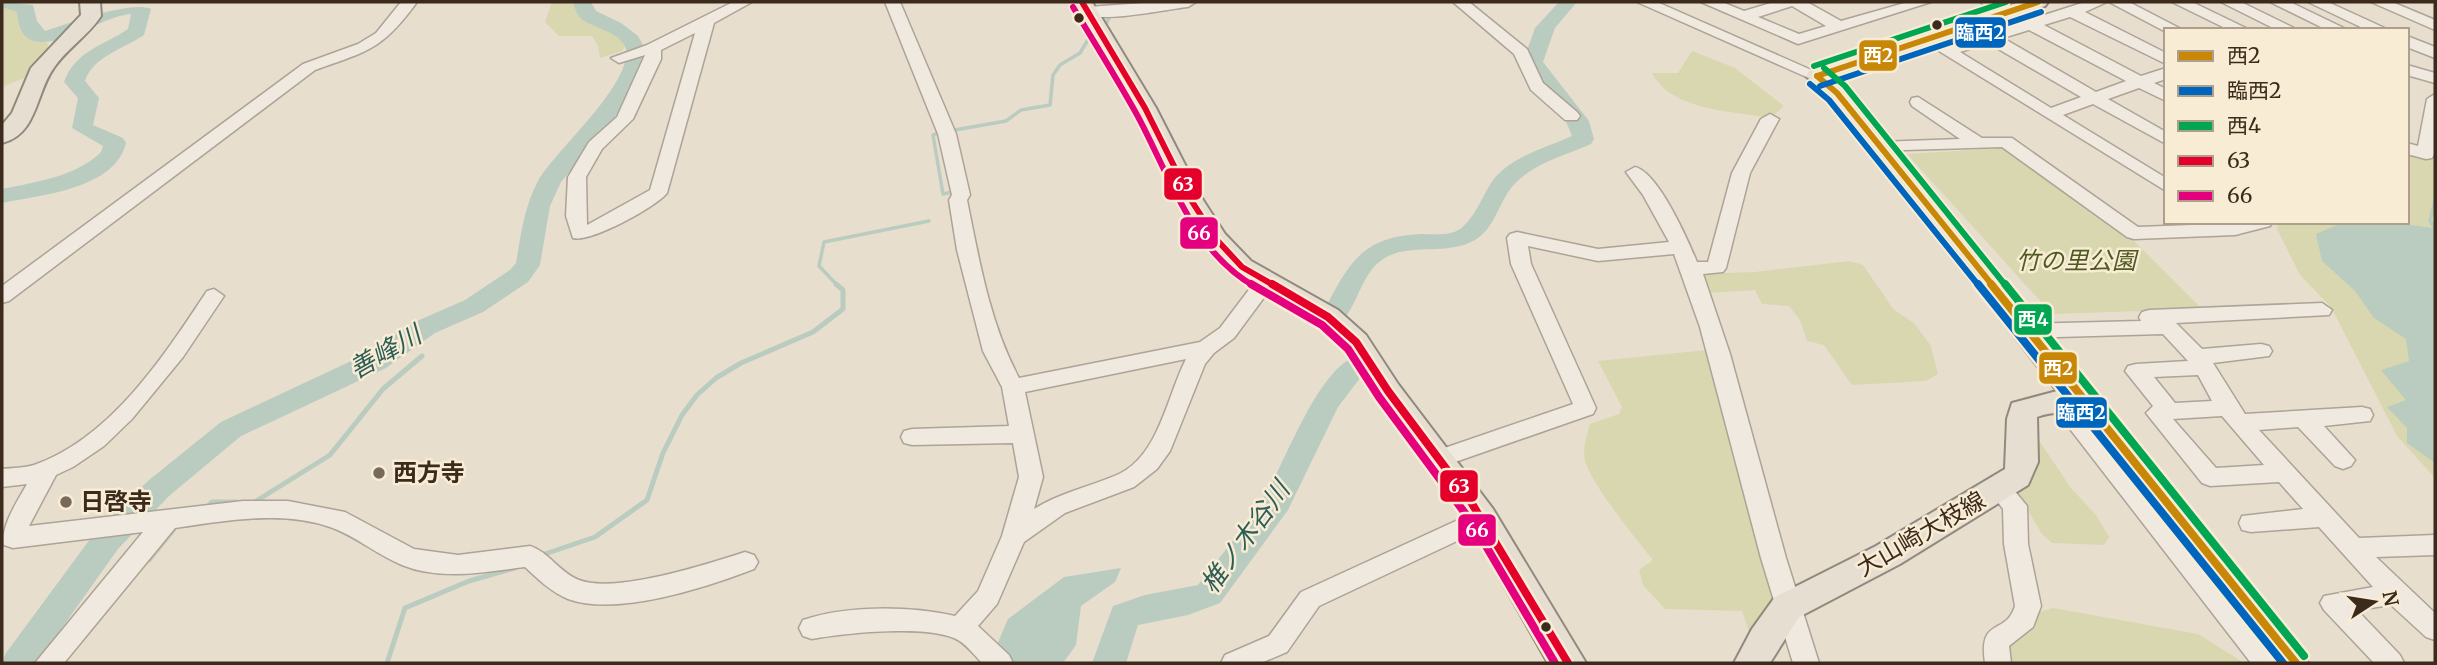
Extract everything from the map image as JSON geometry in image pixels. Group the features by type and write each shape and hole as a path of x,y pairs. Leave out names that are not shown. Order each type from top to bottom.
{"main road":[{"path":"1817,76 1997,6 2038,2"},
{"path":"1085,7 1165,146 1185,195 1228,254 1264,284 1315,309 1343,328 1482,518 1538,619 1568,663"},
{"path":"2,136 18,125 24,115 32,85 43,66 91,9"},
{"path":"1817,76 1837,93 2023,328 2071,401"},
{"path":"1817,76 1821,94 2071,401"},
{"name":"大山崎大枝線","path":"1752,663 1764,639 1787,607 1888,555 2017,477 2024,466 2020,424 2023,411 2036,404 2071,401"}],"street":[{"path":"2,296 309,67 364,47 382,36 393,17 409,2"},
{"path":"619,58 649,49 744,2"},
{"path":"892,2 946,132 961,195 958,200 967,250 994,351 1013,387 1031,477 1014,536 988,597 960,628"},
{"path":"1085,7 1123,11 1188,2"},
{"path":"1460,2 1521,52 1526,68 1537,86 1571,116"},
{"path":"1645,2 1817,76"},
{"path":"1709,2 1798,39 1923,2"},
{"path":"1744,16 1789,2"},
{"path":"1796,2 1839,27"},
{"path":"1859,2 1881,14"},
{"path":"2100,2 1947,51 2164,185"},
{"path":"2117,2 2171,28"},
{"path":"2180,2 2238,28"},
{"path":"2229,2 2285,28"},
{"path":"2278,2 2336,28"},
{"path":"2316,2 2369,28"},
{"path":"2379,2 2435,25"},
{"path":"2071,11 2164,58"},
{"path":"649,49 653,59 624,119 595,146 578,177 575,216 580,234 596,228 658,193 707,19"},
{"path":"2030,24 2164,95"},
{"path":"1989,37 2164,138"},
{"path":"2409,42 2435,53"},
{"path":"2409,71 2435,78"},
{"path":"2049,114 2164,74"},
{"path":"2409,149 2426,153 2435,99"},
{"path":"1918,102 1978,144"},
{"path":"1438,459 1585,408 1581,393 1521,264 1517,238 1598,255 1685,258 1716,268 1741,173 1770,119"},
{"path":"1879,147 2006,142 2134,233 2230,225"},
{"path":"1635,172 1675,231 1720,355 1787,607 1806,663"},
{"path":"1014,536 1050,509 1085,494 1127,482 1149,463 1158,451 1195,362 1206,348 1227,332 1264,284"},
{"path":"214,296 172,359 140,398 105,431 45,473 20,518 13,538 243,510 288,510 336,519 410,558 458,565 534,559 566,585 590,594 718,573 745,562"},
{"path":"2023,328 2322,310"},
{"path":"2023,328 2168,327 2202,362 2233,416 2396,594 2435,629"},
{"path":"1013,387 1206,348"},
{"path":"2169,411 2136,371 2261,351"},
{"path":"2071,401 2267,663"},
{"path":"2071,401 2295,663"},
{"path":"2284,473 2210,477 2157,412 2304,419 2362,415"},
{"path":"2304,419 2344,460"},
{"path":"912,437 1022,434"},
{"path":"2,478 45,473"},
{"path":"1998,663 1995,642 2024,620 2028,606 2016,544 2015,506 2000,489"},
{"path":"2251,523 2324,517"},
{"path":"1234,663 1278,644 1310,599 1482,518"},
{"path":"48,663 162,520"},
{"path":"2353,548 2435,545"},
{"path":"2391,663 2333,603 2396,594"},
{"path":"812,628 832,624 902,622 960,628 1000,663"}],"green space":[{"path":"2,2 18,9 32,20 49,49 34,74 2,87"},
{"path":"552,2 582,2 579,9 627,42 622,51 600,58 598,46 592,36 559,36 545,22"},
{"path":"1692,51 1735,68 1784,106 1771,118 1704,107 1673,95 1661,86 1652,73 1678,73"},
{"name":"竹の里公園","path":"2005,148 2127,234 2202,309 2052,314 1907,154"},
{"path":"2409,154 2435,161 2435,478 2397,436 2331,307 2300,275 2277,229 2278,224 2409,224"},
{"path":"1850,261 1863,265 1894,310 1914,323 1931,346 1938,374 1926,381 1852,385 1824,345 1807,341 1800,320 1789,306 1762,304 1755,290 1708,293 1699,274 1755,272"},
{"path":"1707,350 1781,589 1754,630 1749,632 1742,611 1665,609 1643,585 1639,570 1653,560 1605,497 1589,471 1584,456 1590,424 1619,414 1622,407 1598,361"},
{"path":"2036,436 2071,488 2096,515 2109,537 2104,545 2052,543 2042,534 2030,514 2007,494"},
{"path":"2053,608 2198,634 2244,663 2011,663 2006,641 2039,612"}],"shaded area":[{"path":"2339,224 2401,224 2434,228 2435,463 2407,443 2407,428 2387,407 2406,400 2381,370 2409,361 2406,339 2374,318 2355,291 2322,261 2316,234"},
{"path":"1121,568 1115,582 1081,606 1076,645 1063,663 1016,663 996,647 1008,619 1064,577"}],"waterway":[{"path":"2,196 69,180 87,173 112,155 115,143 83,128 88,98 86,92 74,82 77,72 91,57 137,31 141,9 115,10 63,32 40,38 27,22 26,9 7,2"},
{"name":"善峰川","path":"18,663 107,540 159,488 231,429 376,361 426,327 474,306 505,288 519,276 528,265 538,206 550,180 606,114 633,66 636,50 631,40 614,27 588,15 582,2"},
{"name":"椎ノ木谷川","path":"1338,309 1356,275 1373,254 1397,244 1451,240 1464,236 1477,226 1498,191 1516,171 1534,160 1583,139 1572,111 1533,62 1545,28 1568,2"},
{"path":"1106,24 1111,14"},
{"path":"949,131 1006,121 1021,110 1050,105 1053,75 1060,65 1080,53 1092,33"},
{"path":"940,132 933,135 943,194 953,192"},
{"path":"2434,228 2430,220 2435,201"},
{"path":"837,284 819,266 824,242 929,221"},
{"path":"539,556 595,537 647,500 663,453 682,415 697,395 716,378 741,363 813,332 843,309 843,290 837,284"},
{"path":"253,503 330,455 383,389 422,356"},
{"name":"椎ノ木谷川","path":"1109,663 1124,616 1145,608 1188,602 1209,594 1277,502 1326,402 1357,365"},
{"path":"207,507 212,502 237,502"},
{"path":"149,560 174,529"},
{"path":"387,663 405,608 469,581 515,568"}],"transit line":[{"name":"63","path":"1082,2 1145,108 1191,200 1216,239 1242,267 1328,317 1356,342 1388,391 1471,502 1568,663"},
{"name":"西4","path":"1814,66 2006,2"},
{"name":"西2","path":"1817,76 2038,2"},
{"name":"66","path":"1073,7 1136,113 1182,205 1207,246 1236,276 1322,325 1348,349 1379,397 1473,524 1555,663"},
{"name":"臨西2","path":"1820,86 2041,12"},
{"name":"西4","path":"1824,68 1845,86 2304,656"},
{"name":"西2","path":"1817,76 1837,93 2296,663"},
{"name":"臨西2","path":"1810,84 1829,100 2283,663"}],"place":[{"name":"西方寺","path":"379,473"},
{"name":"日啓寺","path":"66,502"}]}
